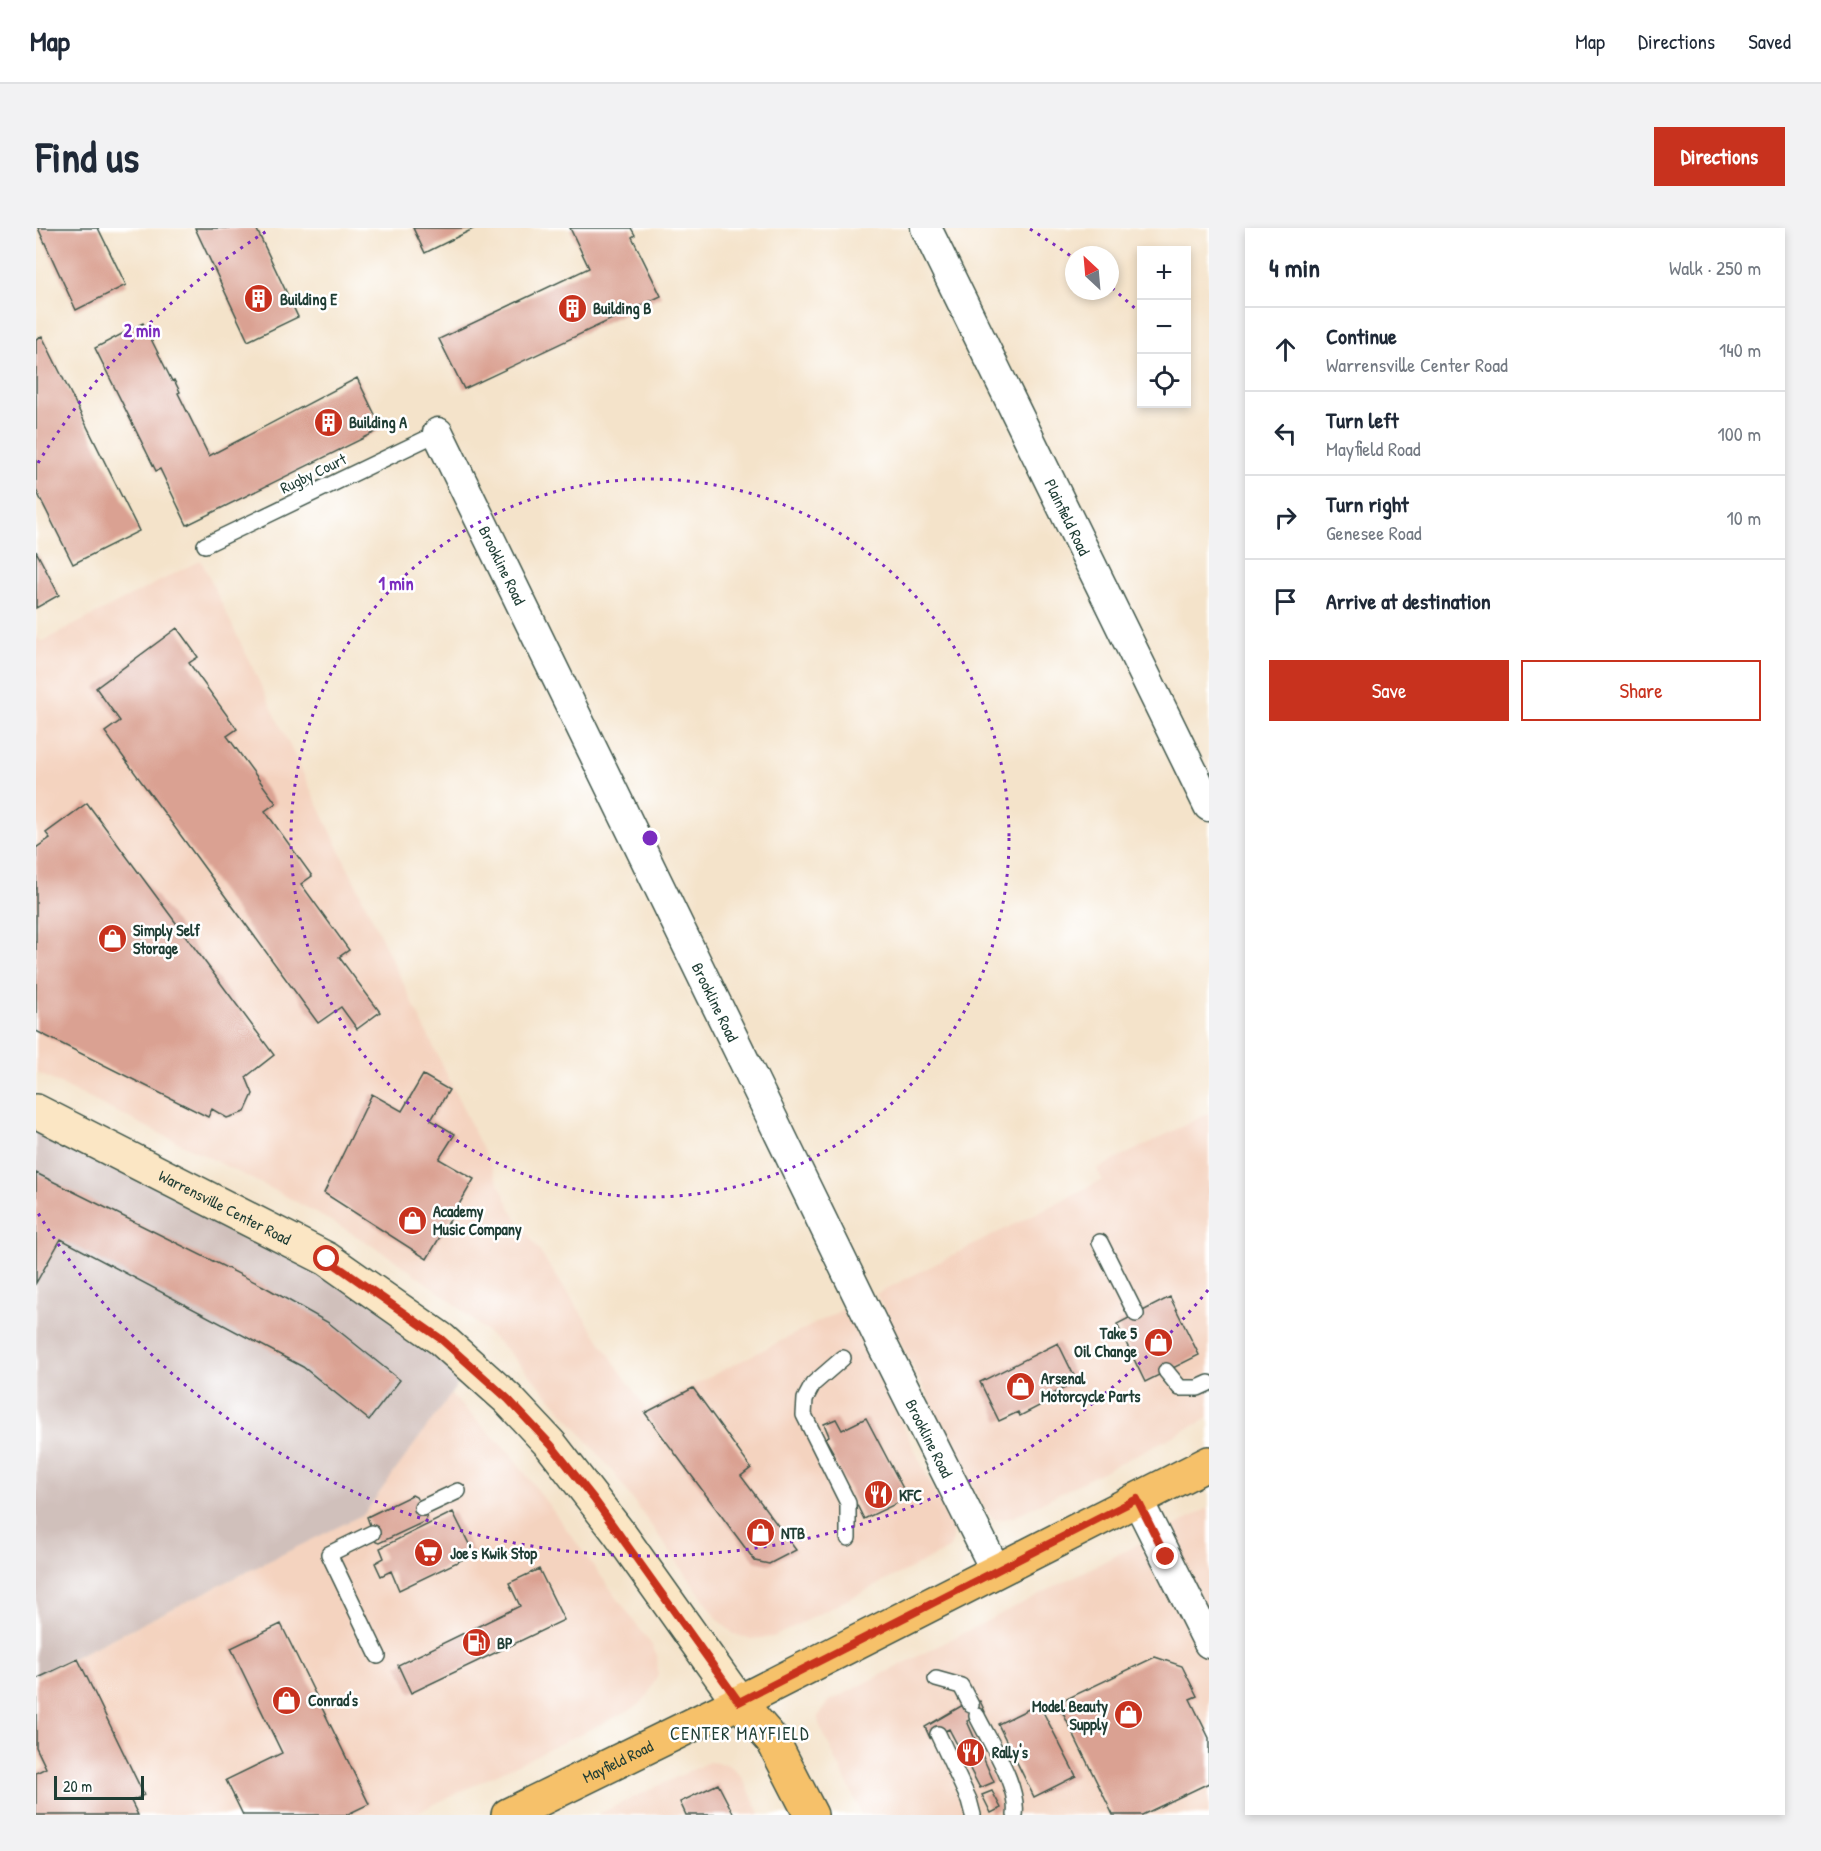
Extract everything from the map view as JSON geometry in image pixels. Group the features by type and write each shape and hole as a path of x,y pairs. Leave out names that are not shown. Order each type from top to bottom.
{"main road":[{"name":"Warrensville Center Road","path":"36,1111 327,1259 441,1339 508,1399 551,1445 600,1507 739,1702 773,1741 811,1815"},
{"name":"Mayfield Road","path":"508,1815 739,1702 1209,1463"}],"street":[{"name":"Plainfield Road","path":"926,228 1209,807"},
{"name":"Brookline Road","path":"438,433 884,1348 996,1571"},
{"path":"1137,1499 1209,1643"}],"lane":[{"name":"Rugby Court","path":"205,545 438,433"},
{"path":"1100,1242 1136,1314"},
{"path":"843,1358 813,1384 805,1399 804,1416 848,1503 848,1538"},
{"path":"1166,1371 1171,1382 1180,1388 1198,1388 1209,1383"},
{"path":"422,1508 458,1491"},
{"path":"372,1533 329,1554 378,1656"},
{"path":"936,1679 961,1686 1012,1788 1016,1803 1015,1815"},
{"path":"938,1734 969,1800 973,1815"}],"shaded area":[{"path":"201,560 512,1211 646,1409 846,1308 953,1529 953,1539 949,1549 773,1637 750,1639 734,1634 720,1622 613,1472 559,1407 508,1351 451,1301 395,1260 282,1194 36,1072 36,633 41,642"},
{"path":"36,1111 260,1222 471,1366 364,1514 36,1676"},
{"path":"1209,1113 1209,1418 1013,1517 998,1520 992,1518 983,1507 876,1294 1102,1180 1097,1169"},
{"path":"447,1391 511,1454 651,1644 657,1655 658,1674 648,1696 638,1706 412,1815 36,1815 36,1772 44,1767 36,1750 36,1676 364,1514"},
{"path":"1209,1508 1209,1815 862,1815 819,1724 818,1717 828,1702"},
{"path":"709,1762 726,1764 742,1777 761,1815 596,1815"}],"building":[{"path":"38,228 98,228 126,285 76,310"},
{"name":"Building E","path":"195,228 256,228 298,317 248,341"},
{"path":"413,228 475,228 425,253"},
{"name":"Building B","path":"570,228 631,228 635,235 632,237 661,296 464,389 439,339 589,268"},
{"name":"Building A","path":"143,323 172,381 174,380 180,392 178,393 209,456 357,378 382,429 187,525 160,469 156,471 95,348"},
{"path":"42,336 139,531 73,564 36,490 36,339"},
{"path":"36,551 59,595 36,608"},
{"path":"177,628 198,657 189,663 237,729 227,736 276,803 265,811 312,876 301,884 349,950 339,957 380,1012 357,1029 341,1007 318,1023 105,732 120,721 96,688"},
{"name":"Simply Self Storage","path":"87,803 274,1055 246,1077 253,1094 245,1112 227,1118 212,1109 208,1117 36,1031 36,848 50,838 46,833"},
{"path":"423,1075 449,1090 431,1120 455,1134 439,1159 474,1179 427,1259 324,1193 372,1094 402,1111"},
{"path":"36,1173 265,1287 329,1323 400,1380 369,1420 303,1367 61,1239 36,1283"},
{"path":"1170,1297 1199,1355 1145,1382 1117,1324"},
{"path":"1058,1343 1077,1382 1043,1399 1045,1403 1020,1416 1018,1412 999,1421 980,1382"},
{"path":"693,1388 751,1468 741,1476 796,1550 769,1564 755,1561 645,1413"},
{"path":"866,1418 908,1498 864,1519 831,1453 833,1452 825,1438 829,1436 824,1424 836,1419 842,1430"},
{"path":"412,1495 416,1497 427,1517 426,1521 379,1543 376,1542 367,1517"},
{"path":"453,1512 474,1554 399,1590 391,1571 381,1576 375,1563 384,1558 380,1548"},
{"path":"539,1569 564,1620 411,1693 398,1665 520,1606 509,1583"},
{"name":"Conrad's","path":"281,1624 369,1804 346,1815 243,1815 226,1780 282,1753 231,1648"},
{"path":"1155,1657 1182,1666 1197,1696 1190,1699 1209,1738 1209,1783 1142,1815 1113,1815 1058,1703"},
{"path":"78,1659 144,1795 131,1801 138,1815 36,1815 36,1773 46,1768 36,1747 36,1679"},
{"name":"Rally's","path":"980,1701 985,1712 967,1721 994,1782 980,1788 949,1729 930,1738 925,1727 963,1705"},
{"path":"1039,1704 1076,1776 1034,1797 998,1724"},
{"path":"718,1784 734,1815 686,1815 680,1802"},
{"path":"992,1791 1001,1808 991,1813 982,1795"}],"place":[{"name":"Building E","path":"259,299"},
{"name":"Building B","path":"572,308"},
{"name":"Building A","path":"328,422"},
{"name":"Simply Self Storage","path":"112,939"},
{"name":"Academy Music Company","path":"412,1220"},
{"name":"Take 5 Oil Change","path":"1158,1342"},
{"name":"Arsenal Motorcycle Parts","path":"1020,1387"},
{"name":"KFC","path":"878,1495"},
{"name":"NTB","path":"760,1533"},
{"name":"Joe's Kwik Stop","path":"429,1553"},
{"name":"BP","path":"476,1643"},
{"name":"Conrad's","path":"287,1700"},
{"name":"Model Beauty Supply","path":"1129,1715"},
{"name":"Rally's","path":"971,1752"}],"district":[{"name":"CENTER MAYFIELD","path":"740,1734"}],"route":[{"path":"327,1259 380,1293 441,1339 508,1399 551,1445 619,1533 670,1608 739,1702 1137,1499 1166,1557"}]}
